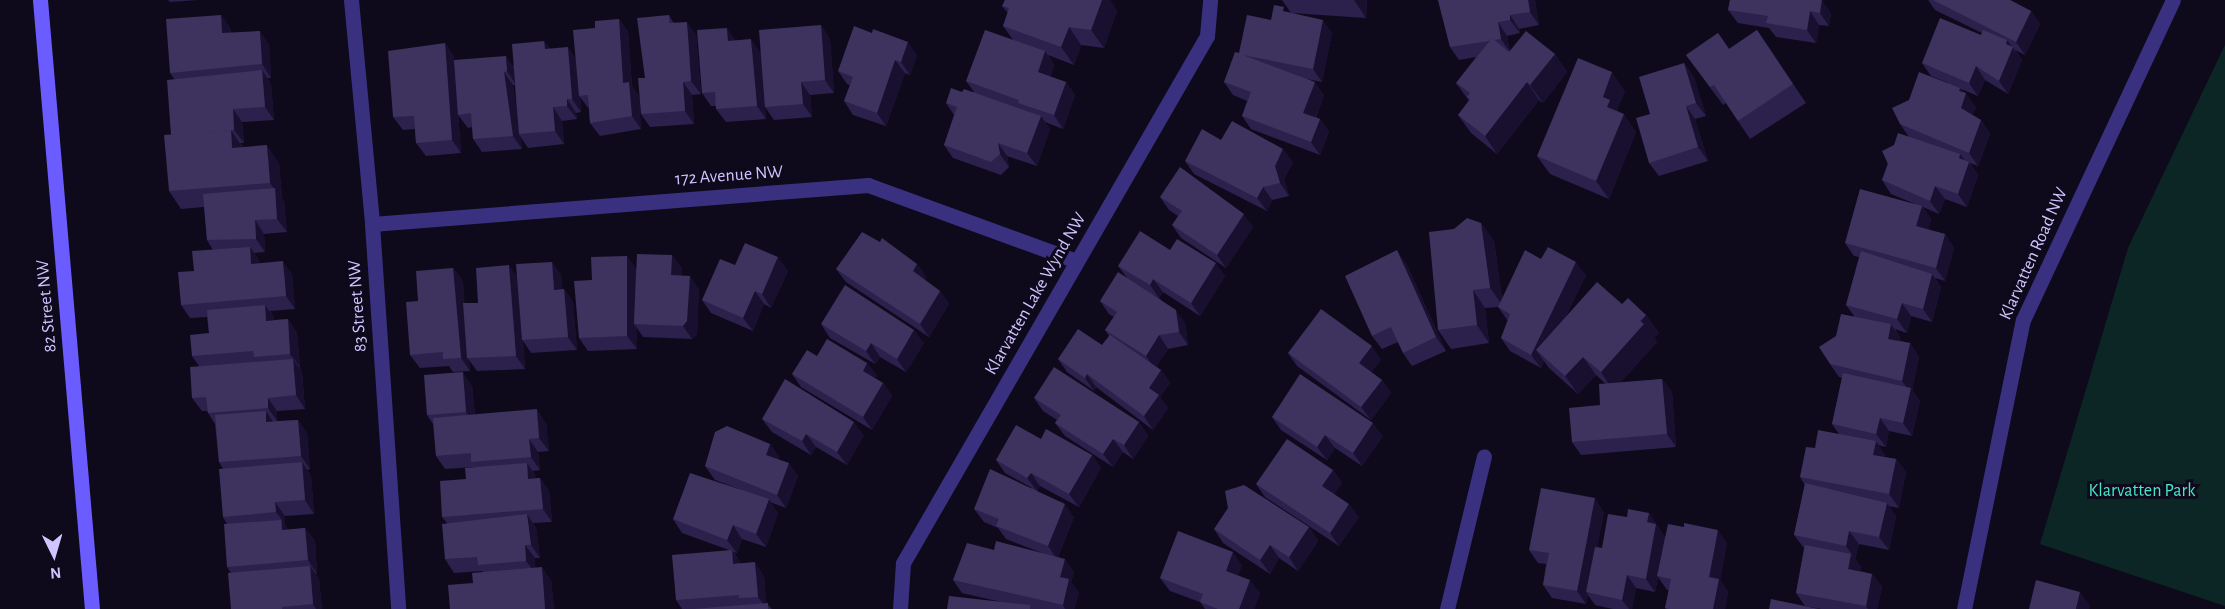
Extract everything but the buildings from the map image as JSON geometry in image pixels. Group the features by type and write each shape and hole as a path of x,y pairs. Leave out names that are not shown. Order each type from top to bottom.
{"main road":[{"name":"82 Street NW","path":"40,0 92,609"}],"street":[{"name":"83 Street NW","path":"351,0 372,224 398,609"},
{"name":"Klarvatten Lake Wynd NW","path":"900,609 903,563 1207,36 1210,0"},
{"name":"Klarvatten Road NW","path":"1964,609 2023,320 2173,0"},
{"name":"172 Avenue NW","path":"372,224 868,185 1077,261"},
{"path":"1447,609 1484,456"}],"green space":[{"name":"Klarvatten Park","path":"2225,45 2225,606 2040,544 2128,248"}]}
